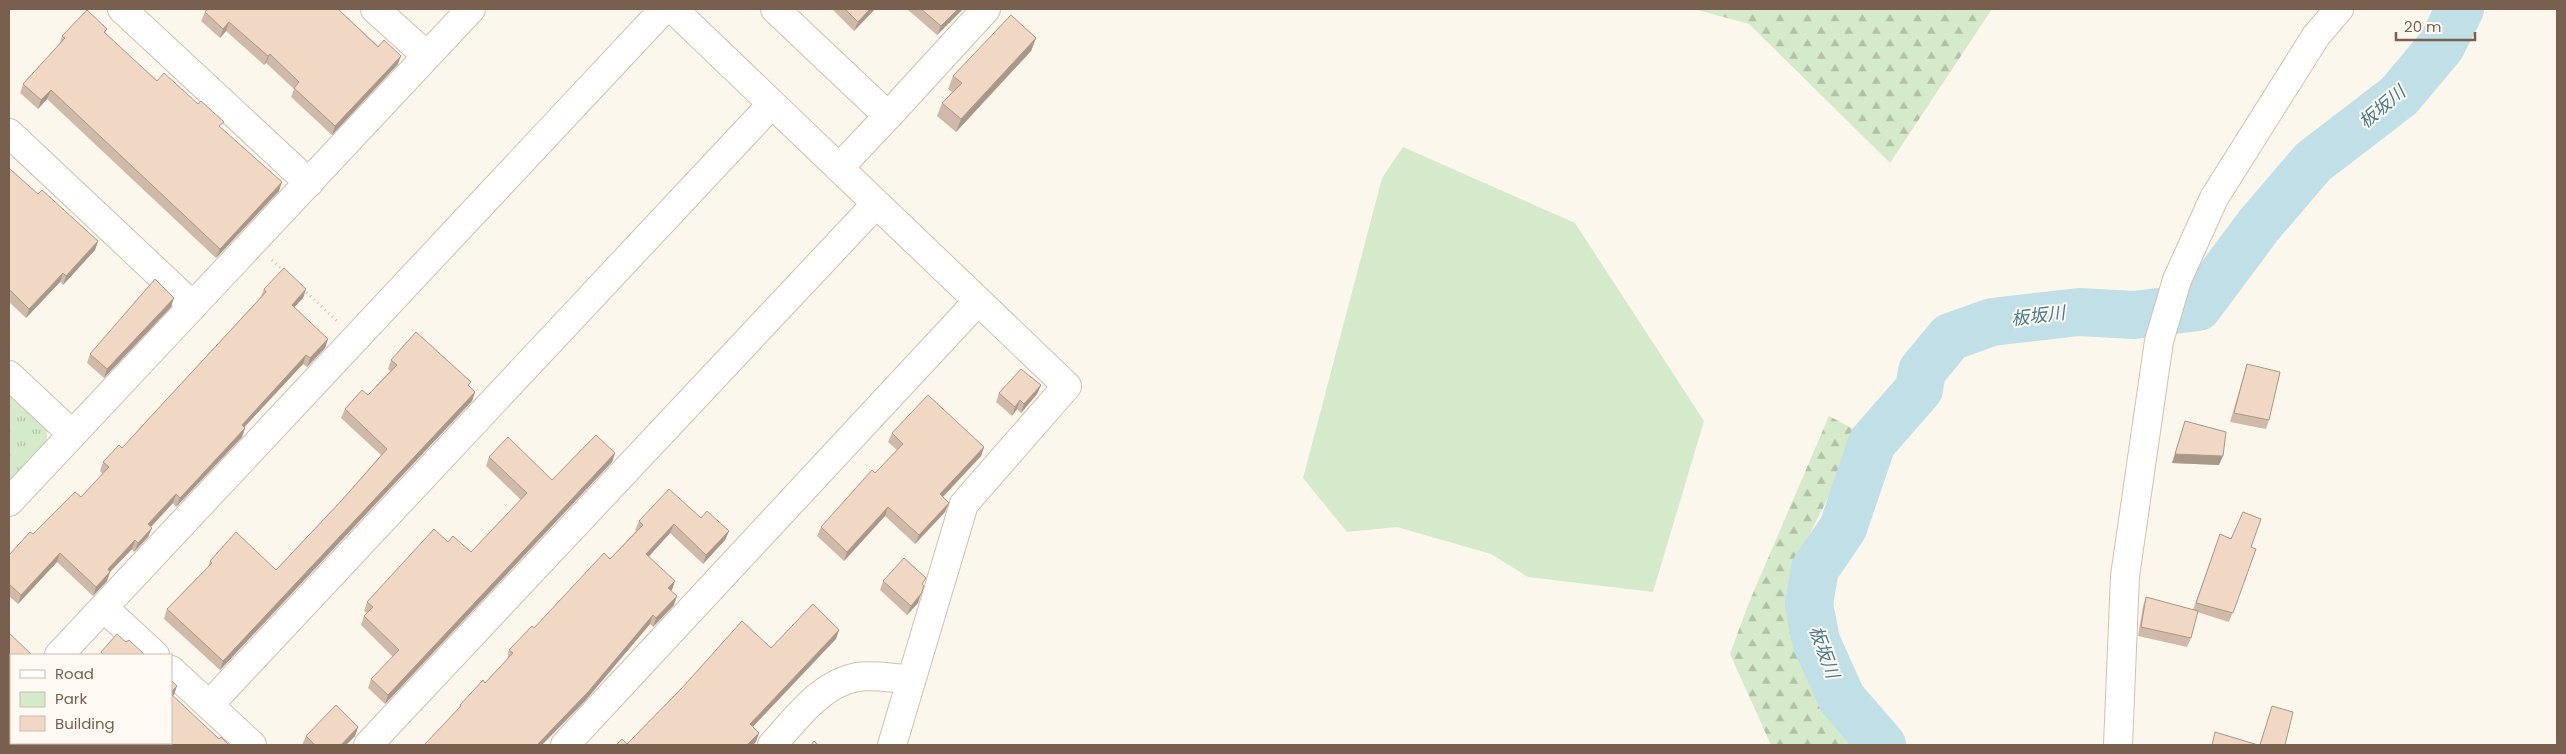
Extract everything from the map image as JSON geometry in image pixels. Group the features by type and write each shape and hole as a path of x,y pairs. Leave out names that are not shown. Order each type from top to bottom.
{"street":[{"path":"122,9 309,184"},
{"path":"375,9 427,56"},
{"path":"9,502 471,9"},
{"path":"60,654 664,9"},
{"path":"673,9 1067,386 964,504 892,745"},
{"path":"775,9 888,116"},
{"path":"839,168 986,9"},
{"path":"2118,745 2124,576 2159,341 2173,293 2214,198 2316,36 2339,9"},
{"path":"209,705 772,104"},
{"path":"9,133 193,306"},
{"path":"368,745 876,204"},
{"path":"565,745 978,301"},
{"path":"9,375 72,434"},
{"path":"104,608 154,654"},
{"path":"172,671 252,745"},
{"path":"772,745 819,694 837,684 858,677 911,679"}],"path":[{"path":"254,242 290,277"},
{"path":"297,284 355,338"}],"green space":[{"path":"1694,9 1992,9 1890,163 1749,24"},
{"path":"1403,147 1575,223 1704,421 1653,592 1528,577 1491,554 1397,527 1347,532 1303,478 1382,178"},
{"path":"9,388 47,421 47,444 9,484"},
{"path":"1829,416 1861,433 1804,545 1791,620 1861,745 1771,745 1730,654 1748,605"}],"building":[{"path":"207,9 338,9 378,47 384,40 401,56 335,126 294,88 299,82 270,54 268,56 229,22 223,29 205,12"},
{"path":"845,9 870,9 858,22"},
{"path":"921,9 958,9 941,26"},
{"path":"87,10 107,29 104,32 157,81 164,73 198,104 201,101 224,122 219,126 282,182 220,249 51,90 41,100 23,84 65,38 62,36"},
{"path":"1011,15 1036,38 961,119 942,103 962,83 953,76"},
{"path":"10,169 38,194 42,190 98,241 66,276 63,273 29,309 9,289"},
{"path":"284,268 306,289 292,305 328,339 310,358 306,355 242,425 245,428 180,498 176,494 148,524 152,528 138,543 135,540 108,569 110,572 96,587 60,553 21,595 9,584 9,555 30,532 33,534 75,492 81,497 109,467 103,462 119,445 122,448 266,292 264,289"},
{"path":"155,279 174,298 107,369 90,354"},
{"path":"416,332 471,382 468,385 475,392 223,661 167,609 212,563 210,561 236,532 276,570 342,500 387,449 345,409 362,390 368,395 397,365 391,360"},
{"path":"2247,364 2280,372 2269,420 2234,413"},
{"path":"1021,369 1041,385 1024,404 1020,400 1015,407 999,393"},
{"path":"928,395 984,447 940,494 949,503 919,535 888,507 847,552 821,527 872,470 875,473 903,444 892,433"},
{"path":"2185,421 2226,432 2223,456 2175,454"},
{"path":"596,435 615,453 388,695 371,679 399,650 364,616 373,607 367,602 434,529 448,542 453,536 471,552 527,493 489,457 508,437 552,480"},
{"path":"669,489 701,518 707,511 729,531 706,555 674,524 646,554 675,581 668,588 677,596 656,618 653,615 588,692 537,745 424,745 483,680 485,683 513,653 509,650 532,626 534,628 604,553 610,559 643,525 639,521"},
{"path":"2243,512 2261,519 2251,547 2256,549 2233,613 2196,603 2220,534 2231,539"},
{"path":"904,558 926,578 922,584 924,586 921,594 911,606 883,581"},
{"path":"2146,597 2198,611 2191,638 2141,627"},
{"path":"813,604 839,630 750,724 759,733 747,745 616,745 622,739 627,744 682,688 742,621 771,648"},
{"path":"9,633 31,654 10,654 9,682"},
{"path":"117,634 126,642 129,640 144,654 102,654 101,652"},
{"path":"172,681 177,686 172,691"},
{"path":"172,695 219,739 221,737 229,745 136,745 172,744"},
{"path":"336,705 358,727 341,745 315,745 306,736"},
{"path":"2272,706 2293,712 2285,745 2260,745"},
{"path":"2215,732 2258,745 2212,745"}],"waterway":[{"name":"板坂川","path":"1882,745 1842,699 1816,641 1809,604 1815,569 1843,528 1872,443 1919,389 1922,371 1950,337 1992,322 2079,312 2134,315 2198,307 2259,225 2313,162 2399,96 2441,46 2460,9"}]}
